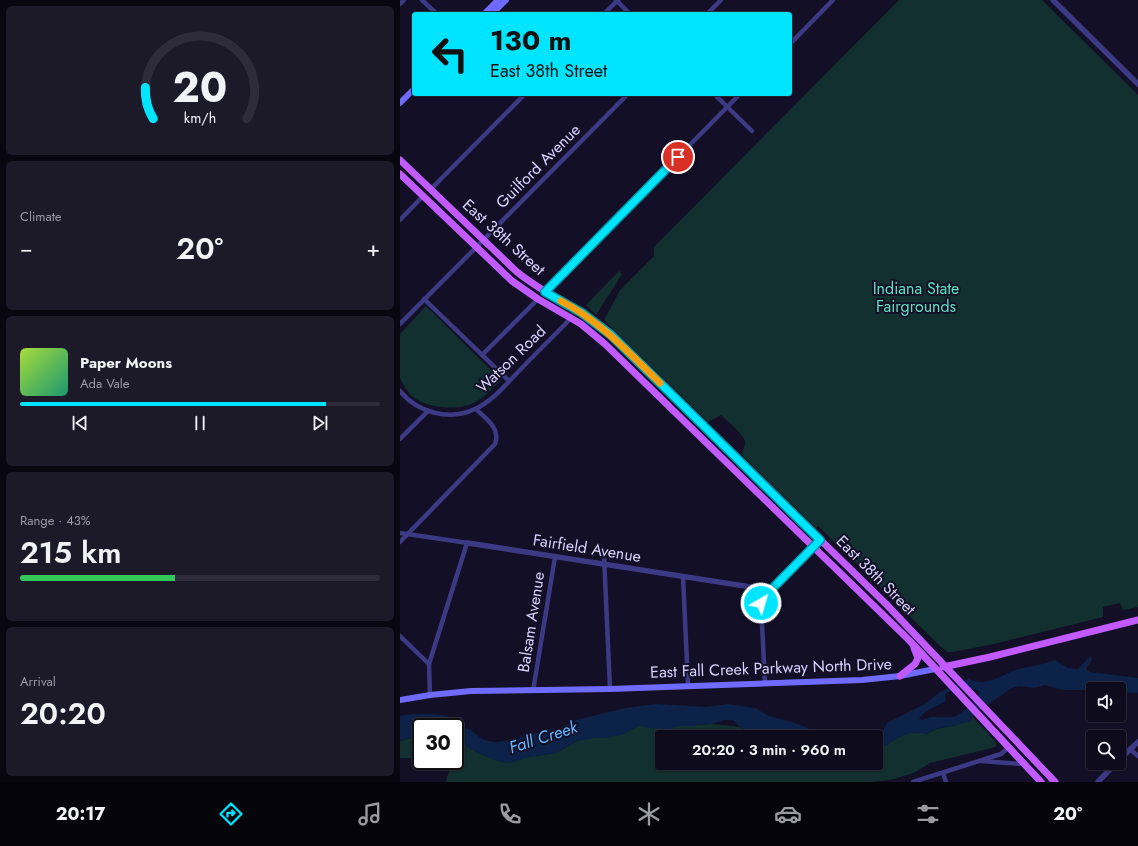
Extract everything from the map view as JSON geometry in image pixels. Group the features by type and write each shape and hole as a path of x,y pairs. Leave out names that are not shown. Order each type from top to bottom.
{"main road":[{"path":"486,12 498,0"},
{"path":"494,12 506,0"},
{"path":"400,103 412,91"},
{"name":"East 38th Street","path":"400,160 517,272 545,292 576,309 604,329 886,604 957,677 1055,782"},
{"name":"East 38th Street","path":"400,174 508,277 538,299 587,328 605,344 909,640 1041,782"},
{"name":"East Fall Creek Parkway North Drive","path":"400,700 471,691 610,689 765,682 862,680 900,676 990,657 1138,620"},
{"path":"900,676 915,664 918,658 918,654 909,640"}],"street":[{"path":"400,4 404,0"},
{"path":"422,0 435,12"},
{"path":"606,12 617,0 628,12"},
{"path":"709,12 721,0"},
{"path":"792,42 833,0"},
{"path":"1053,0 1138,84"},
{"path":"431,189 523,96"},
{"name":"Guilford Avenue","path":"400,324 626,96"},
{"path":"716,96 752,131"},
{"path":"545,292 738,96"},
{"path":"400,220 423,196"},
{"path":"424,299 509,381"},
{"path":"482,355 538,299"},
{"name":"Watson Road","path":"400,391 413,404 441,414 454,414 476,409 489,400 509,381 571,318"},
{"path":"400,542 495,444 497,437 495,429 476,409"},
{"path":"400,439 428,410"},
{"path":"712,448 719,441"},
{"name":"Fairfield Avenue","path":"400,533 771,590"},
{"path":"765,682 762,599 820,540"},
{"path":"430,695 429,664 468,543"},
{"path":"604,556 610,689"},
{"name":"Balsam Avenue","path":"533,691 555,557"},
{"path":"683,576 688,685"},
{"path":"400,636 429,664"},
{"path":"1126,753 1138,742"},
{"path":"913,782 1001,754 1009,747"},
{"path":"1130,749 1138,756"},
{"path":"981,761 1024,764"},
{"path":"1098,782 1109,770"},
{"path":"943,773 946,782"}],"green space":[{"name":"Indiana State Fairgrounds","path":"899,0 1042,0 1138,95 1138,607 1123,610 1120,603 1103,607 1103,617 994,644 953,652 948,652 941,647 818,526 816,528 742,455 745,442 742,435 735,428 721,415 708,422 604,320 620,290 654,256 654,247"},
{"path":"619,271 622,274 596,315 586,305"},
{"path":"426,306 501,380 478,401 462,407 439,407 424,403 412,396 401,381 400,334"},
{"path":"972,716 996,742 996,747 930,763 914,773 890,780 871,782 446,782 449,771 464,770 464,745 474,751 498,761 509,763 529,757 556,753 577,741 592,738 605,738 623,734 640,725 649,728 712,724 740,727 748,730 655,730 655,770 883,770 883,747 900,736 912,733 927,734 936,729 971,721"},
{"path":"412,738 412,758 400,758 400,741"}],"water":[{"path":"1090,656 1092,660 1086,669 1090,672 1138,678 1138,693 1126,692 1126,682 1086,682 1086,690 1062,690 1045,685 1034,688 1018,686 1010,689 971,717 971,721 955,726 936,729 927,734 912,733 900,736 883,747 883,730 887,723 925,704 940,692 968,679 983,682 995,679 1018,669 1044,664 1055,660 1068,668 1078,669","holes":["967,689 975,689 979,692 979,695 965,710 954,717 931,717 922,720 919,718 925,712 946,701 945,696 947,692"]},
{"name":"Fall Creek","path":"657,704 706,707 728,704 755,708 769,716 795,723 812,730 748,730 740,727 733,720 725,720 712,724 677,726 672,729 649,728 640,725 624,734 577,741 556,753 529,757 509,763 498,761 474,751 464,745 464,728 469,729 488,741 506,741 551,729 560,729 576,720 625,708"},
{"path":"427,714 450,718 412,718 412,738 400,741 400,716"}],"slow traffic":[{"path":"561,301 588,317 604,329 660,383"}],"route":[{"path":"678,157 545,292 582,313 611,335 820,540 764,597 761,603"}]}
